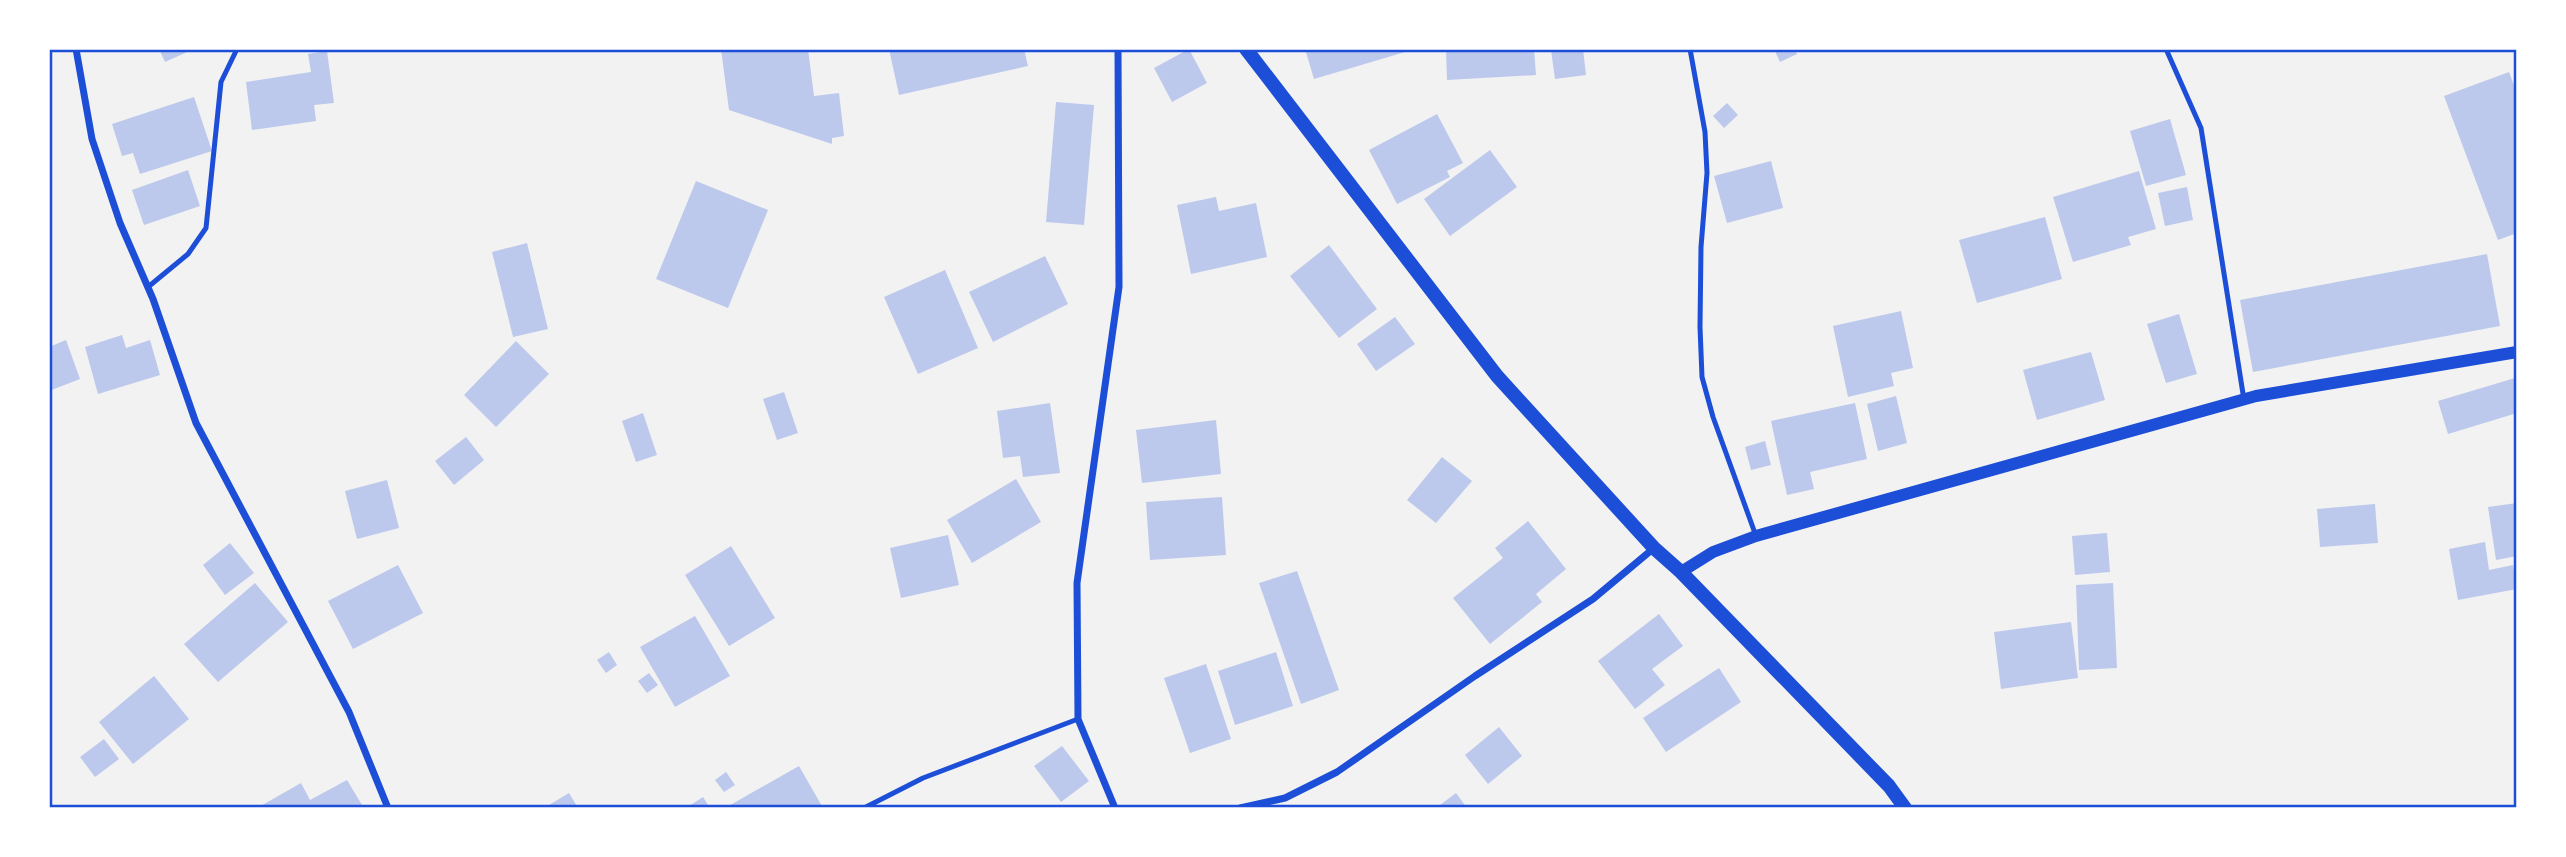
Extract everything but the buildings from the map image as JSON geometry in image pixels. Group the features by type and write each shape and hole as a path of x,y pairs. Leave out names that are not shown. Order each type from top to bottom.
{"main road":[{"path":"1246,49 1497,376 1654,548 1681,572 1889,786 1905,808"}],"street":[{"path":"75,49 92,139 120,223 148,287 196,423 349,712 387,808"},
{"path":"1115,808 1078,719 1077,583 1119,287 1118,49"},
{"path":"1681,572 1713,552 1756,536 2244,400 2517,352"},
{"path":"1240,808 1285,798 1337,772 1475,676 1593,599 1654,548"}],"lane":[{"path":"148,287 188,254 206,228 221,82 237,49"},
{"path":"1690,49 1705,132 1707,173 1701,247 1699,327 1702,377 1713,417 1756,536"},
{"path":"2166,49 2200,128 2244,400"},
{"path":"864,808 923,778 1078,719"}]}
